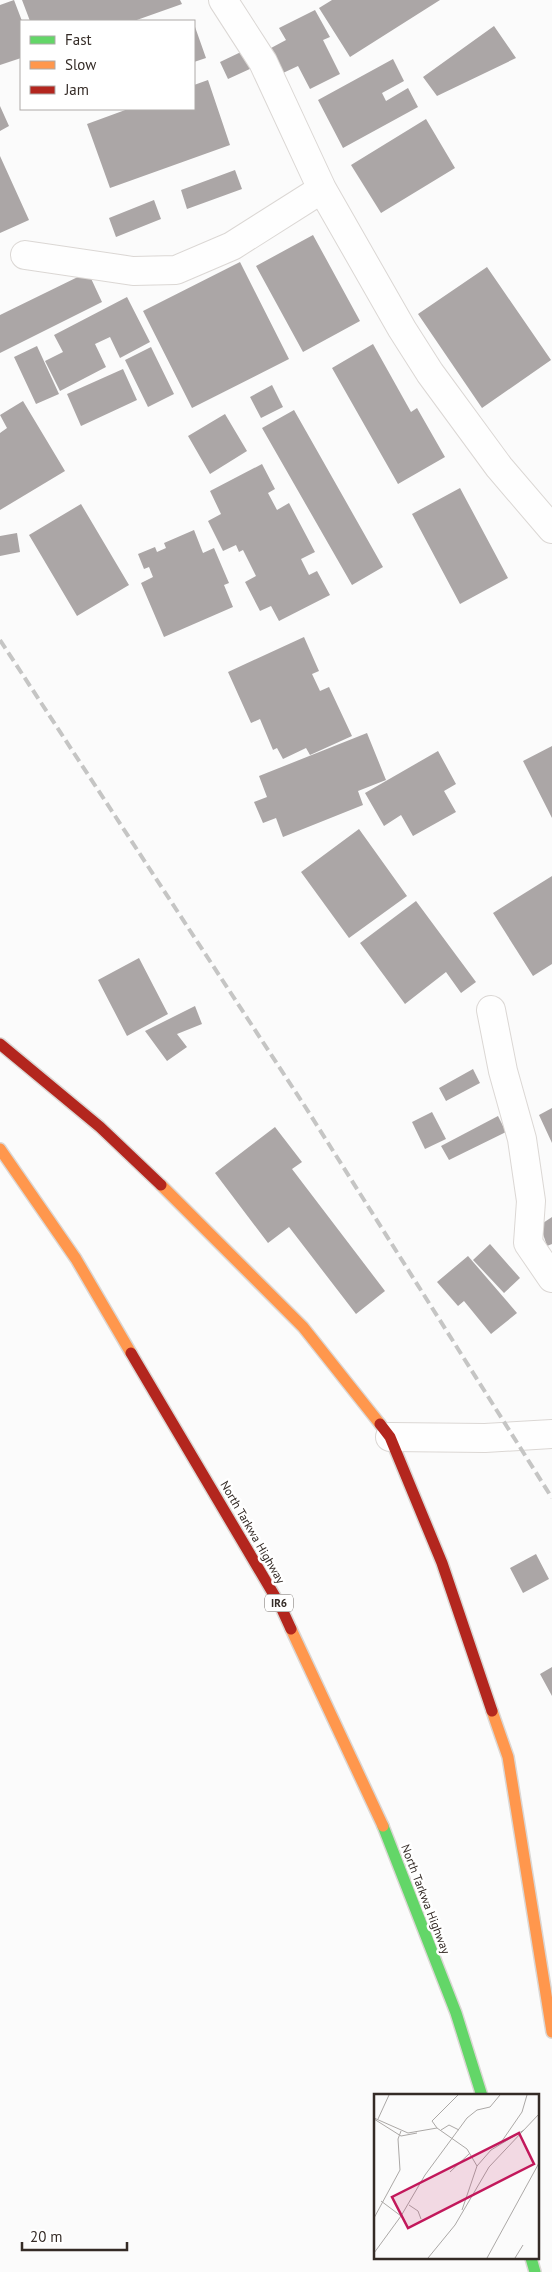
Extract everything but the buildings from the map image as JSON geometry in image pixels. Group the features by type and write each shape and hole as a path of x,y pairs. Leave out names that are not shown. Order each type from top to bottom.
{"street":[{"path":"223,0 263,62 322,189 430,373 498,467 552,529"},
{"path":"25,256 133,271 176,270 232,246 322,189"},
{"path":"491,1010 503,1071 522,1139 531,1201 528,1243 552,1278"},
{"path":"0,1044 100,1127 191,1213 304,1327 390,1437 442,1563 508,1757 547,1978 552,2032"},
{"name":"North Tarkwa Highway","path":"0,1149 76,1259 280,1605 382,1824 456,2012 481,2094"},
{"path":"390,1437 485,1438 552,1434"}],"railway":[{"path":"0,640 306,1108 552,1498"}],"traffic: fast":[{"path":"383,1826 456,2013 481,2094"},
{"path":"532,2260 535,2272"}],"traffic: slow":[{"path":"0,1149 76,1259 131,1353"},
{"path":"161,1185 303,1327 380,1424"},
{"path":"291,1629 383,1826"},
{"path":"492,1711 508,1757 552,2032"}],"traffic: jam":[{"path":"0,1044 100,1127 161,1185"},
{"path":"131,1353 280,1605 291,1629"},
{"path":"380,1424 390,1437 442,1563 492,1711"}]}
